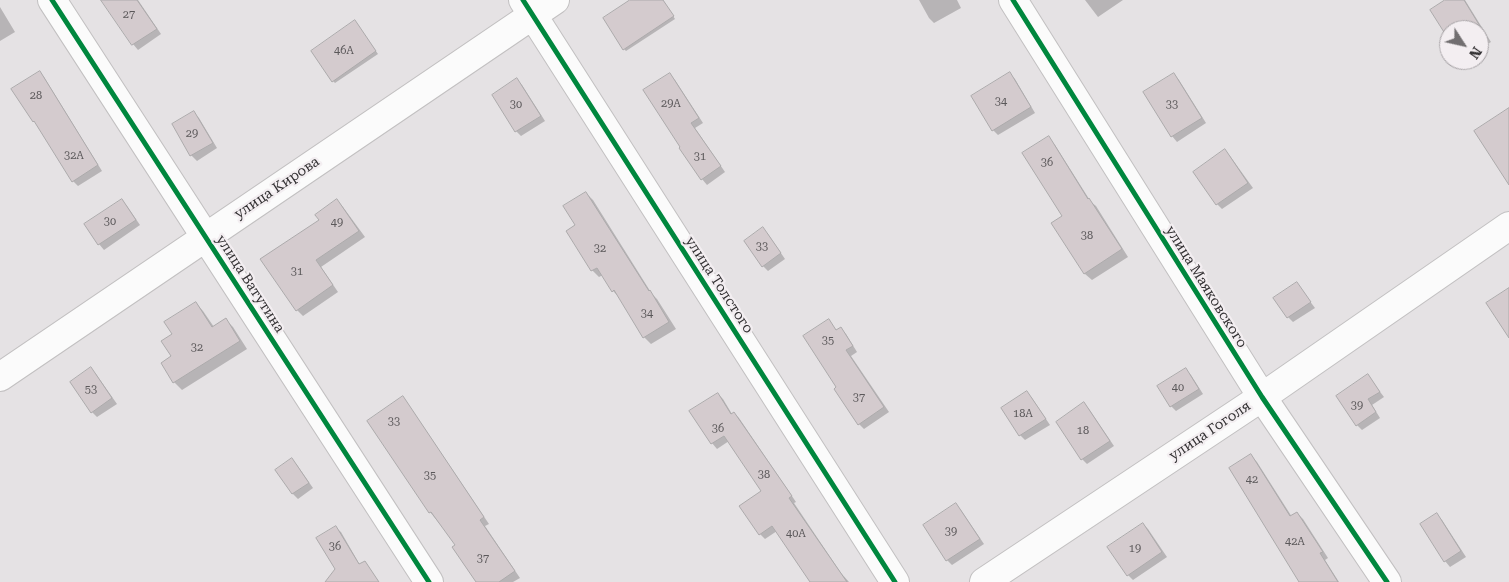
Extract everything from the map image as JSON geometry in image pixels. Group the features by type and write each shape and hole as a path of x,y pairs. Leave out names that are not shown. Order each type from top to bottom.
{"street":[{"name":"улица Ватутина","path":"52,0 429,582"},
{"name":"улица Кирова","path":"0,377 206,237 528,8 555,0"},
{"name":"улица Маяковского","path":"1013,0 1262,397 1387,582"},
{"name":"улица Толстого","path":"528,8 895,582"},
{"name":"улица Гоголя","path":"984,582 1262,397 1509,226"}],"building":[{"path":"101,0 137,0 157,29 132,45"},
{"path":"630,0 663,0 674,16 623,50 603,18"},
{"path":"1445,0 1464,0 1476,20 1439,20 1439,24 1430,10"},
{"path":"355,20 376,51 332,82 311,51"},
{"path":"40,71 98,165 72,182 34,121 11,89"},
{"path":"1010,72 1031,107 992,131 971,96"},
{"path":"670,73 699,118 691,123 721,166 701,180 643,90"},
{"path":"1174,73 1202,118 1171,137 1143,92"},
{"path":"517,78 541,116 515,132 492,95"},
{"path":"1509,108 1509,185 1474,131"},
{"path":"194,111 213,143 190,156 172,124"},
{"path":"1049,136 1122,249 1084,274 1051,223 1062,216 1022,153"},
{"path":"1225,149 1248,183 1216,205 1193,172"},
{"path":"586,192 669,322 643,338 614,290 612,292 597,268 591,271 566,231 575,225 563,206"},
{"path":"122,199 136,220 98,245 84,224"},
{"path":"337,199 359,231 316,260 333,285 296,311 260,259 319,220 315,215"},
{"path":"763,227 781,253 762,267 744,241"},
{"path":"1297,282 1311,302 1287,318 1273,298"},
{"path":"1509,288 1509,338 1486,303"},
{"path":"196,302 212,327 226,318 240,341 173,383 161,363 171,356 161,341 172,334 164,322"},
{"path":"829,319 836,330 841,327 853,346 846,350 884,407 858,425 803,336"},
{"path":"91,367 112,398 91,413 70,382"},
{"path":"1186,368 1199,389 1170,407 1157,386"},
{"path":"1368,374 1380,392 1368,399 1376,412 1356,426 1336,396"},
{"path":"1027,391 1046,419 1019,436 1001,408"},
{"path":"718,393 731,414 734,412 792,496 789,498 847,582 810,582 772,526 759,535 739,506 761,491 724,436 711,444 689,411"},
{"path":"403,396 484,517 480,520 515,571 499,582 476,582 452,547 455,545 431,512 429,513 367,421"},
{"path":"1084,402 1110,441 1081,460 1056,422"},
{"path":"1251,454 1290,516 1297,512 1323,552 1320,553 1338,582 1299,582 1229,468"},
{"path":"292,458 309,483 292,494 275,470"},
{"path":"956,503 980,539 946,561 923,525"},
{"path":"1437,513 1461,551 1444,562 1420,524"},
{"path":"1143,523 1162,552 1127,576 1107,547"},
{"path":"336,526 359,564 365,561 379,582 325,582 335,569 316,538"}],"cycle path":[{"path":"52,0 429,582"},
{"path":"523,0 895,582"},
{"path":"1013,0 1262,397 1387,582"}]}
